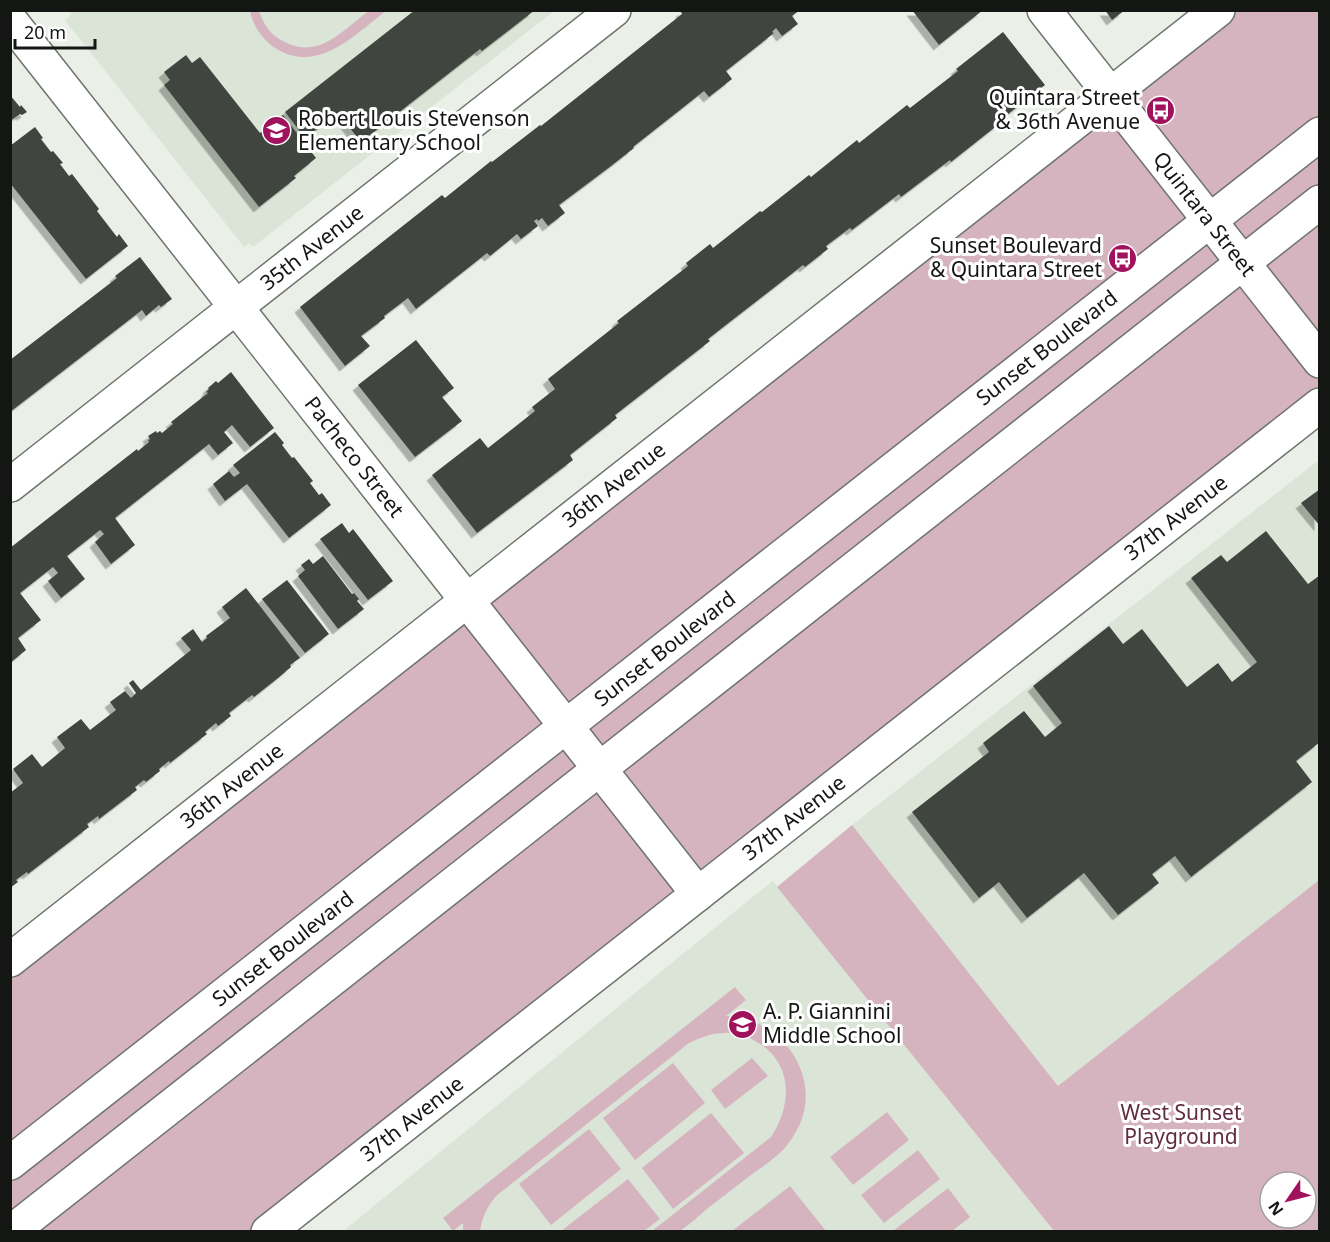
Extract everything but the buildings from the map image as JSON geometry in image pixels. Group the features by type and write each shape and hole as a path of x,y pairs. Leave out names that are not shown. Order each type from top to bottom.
{"street":[{"name":"35th Avenue","path":"10,485 614,10"},
{"name":"Quintara Street","path":"1044,10 1320,361"},
{"name":"36th Avenue","path":"10,960 1218,10"},
{"name":"Pacheco Street","path":"10,20 698,894"},
{"name":"Sunset Boulevard","path":"10,1164 1320,134"},
{"path":"11,1232 1320,202"},
{"name":"37th Avenue","path":"268,1232 1320,405"}],"shaded area":[{"name":"Robert Louis Stevenson Elementary School","path":"68,10 554,11 253,247 249,243 244,247 65,20 71,15"},
{"path":"1319,460 1319,880 1058,1086 852,825"},
{"name":"A. P. Giannini Middle School","path":"773,881 1054,1231 342,1232 760,891"}],"green space":[{"path":"372,10 386,11 335,49 306,57 291,55 270,44 256,27 250,11 259,11 269,30 280,40 305,47 324,44"},
{"path":"1218,11 1319,11 1319,405 269,1231 11,1232 11,960"},
{"name":"West Sunset Playground","path":"852,825 1058,1086 1319,880 1319,1231 1054,1231 777,887"},
{"path":"735,987 746,1000 726,1016 746,1019 764,1026 792,1052 801,1069 805,1087 805,1107 799,1126 784,1149 679,1231 652,1231 771,1137 783,1111 786,1084 783,1071 768,1050 740,1035 719,1033 710,1035 689,1043 496,1196 485,1213 480,1231 463,1231 463,1223 453,1231 443,1218"},
{"path":"752,1058 768,1076 725,1109 711,1090"},
{"path":"673,1063 705,1103 635,1160 603,1118"},
{"path":"887,1112 909,1140 853,1185 830,1157"},
{"path":"711,1113 744,1153 673,1209 642,1168"},
{"path":"589,1129 621,1169 551,1225 519,1184"},
{"path":"918,1150 940,1179 884,1223 861,1195"},
{"path":"628,1179 660,1219 644,1231 561,1231"},
{"path":"790,1186 826,1231 732,1231"},
{"path":"948,1188 970,1217 952,1231 893,1231"}],"place":[{"name":"Quintara Street & 36th Avenue","path":"1161,110"},
{"name":"Robert Louis Stevenson Elementary School","path":"277,131"},
{"name":"Sunset Boulevard & Quintara Street","path":"1123,258"},
{"name":"A. P. Giannini Middle School","path":"742,1024"}]}
